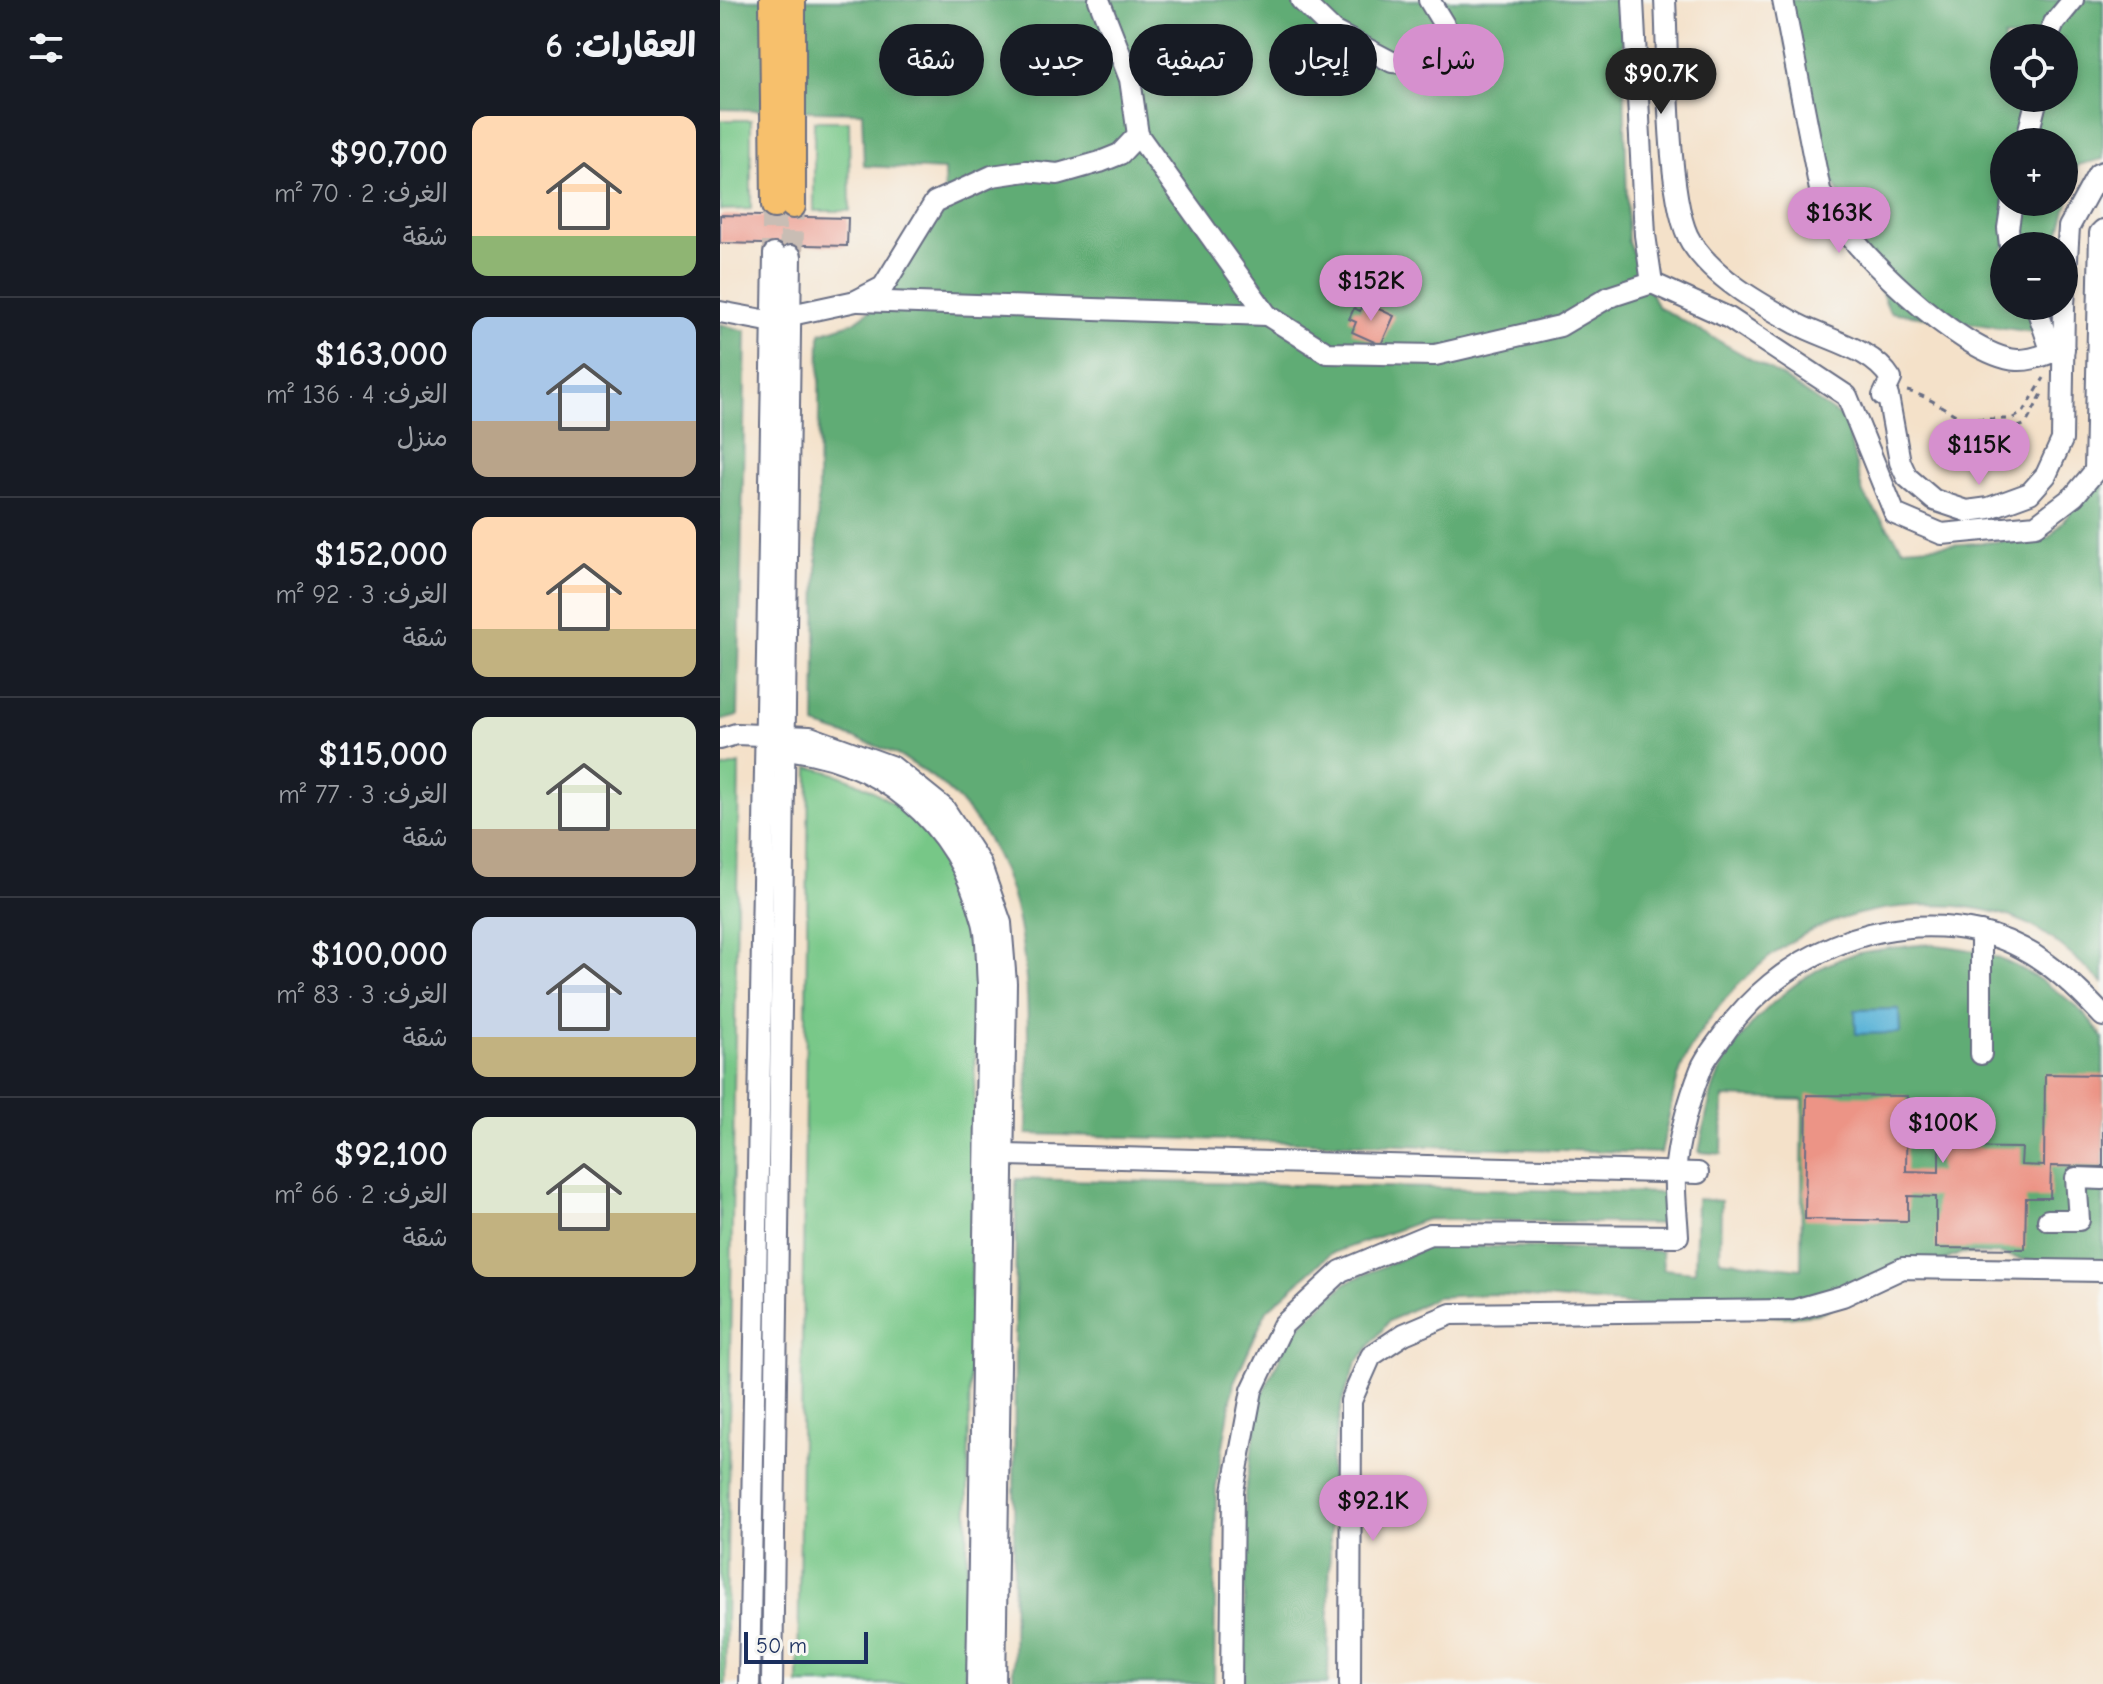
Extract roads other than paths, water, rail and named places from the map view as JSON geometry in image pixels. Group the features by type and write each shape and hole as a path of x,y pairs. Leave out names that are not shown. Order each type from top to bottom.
{"main road":[{"path":"772,0 783,206 793,0"}],"street":[{"path":"1099,0 1130,79 1138,135 1267,315 1327,353 1435,355 1560,326 1609,297 1652,283 1729,318 1847,396 1895,514 1942,534 2036,525 2074,496 2095,471 2100,233 2103,230"},
{"path":"1301,0 1333,31 1392,62 1439,66 1452,38 1429,0"},
{"path":"1633,0 1645,235 1652,283"},
{"path":"1665,0 1677,198 1689,239 1720,273 1770,309 1876,362 1891,379 1883,396 1888,396 1893,440 1907,477 1934,500 1967,511 1989,508 2030,493 2046,475 2062,440 2058,353 2062,320"},
{"path":"1783,0 1820,190 1831,214 1918,305 1949,330 2015,360 2058,353"},
{"path":"2054,24 2073,0"},
{"path":"720,312 782,318 856,301 883,287 935,202 992,176 1026,171 1058,174 1100,162 1120,154 1138,135"},
{"path":"2069,232 2098,174 2103,172"},
{"path":"772,1684 783,255"},
{"path":"856,301 1267,315"},
{"path":"2043,320 2058,353"},
{"path":"720,739 736,734 777,742 812,751 885,781 931,819 965,869 984,925 988,984 977,1684"},
{"path":"720,749 810,737 893,767 944,808 980,863 1001,923 1006,983 995,1684"},
{"path":"749,1684 777,742"},
{"path":"1231,1684 1233,1491 1252,1390 1283,1325 1341,1271 1430,1234 1678,1236 1675,1173 1701,1067 1736,1015 1775,979 1810,955 1855,937 1926,926 1981,932 2032,953 2071,981 2103,1016"},
{"path":"1981,932 1981,1054"},
{"path":"1004,1155 1698,1173"},
{"path":"2048,1220 2079,1220 2076,1178 2103,1179"},
{"path":"1350,1684 1351,1401 1371,1356 1404,1334 1451,1314 1794,1310 1843,1296 1903,1268 2103,1271"}],"water":[{"path":"1899,1009 1900,1033 1856,1034 1855,1010"}],"tunnel":[{"path":"774,206 774,254"},
{"path":"791,256 793,206"}]}
